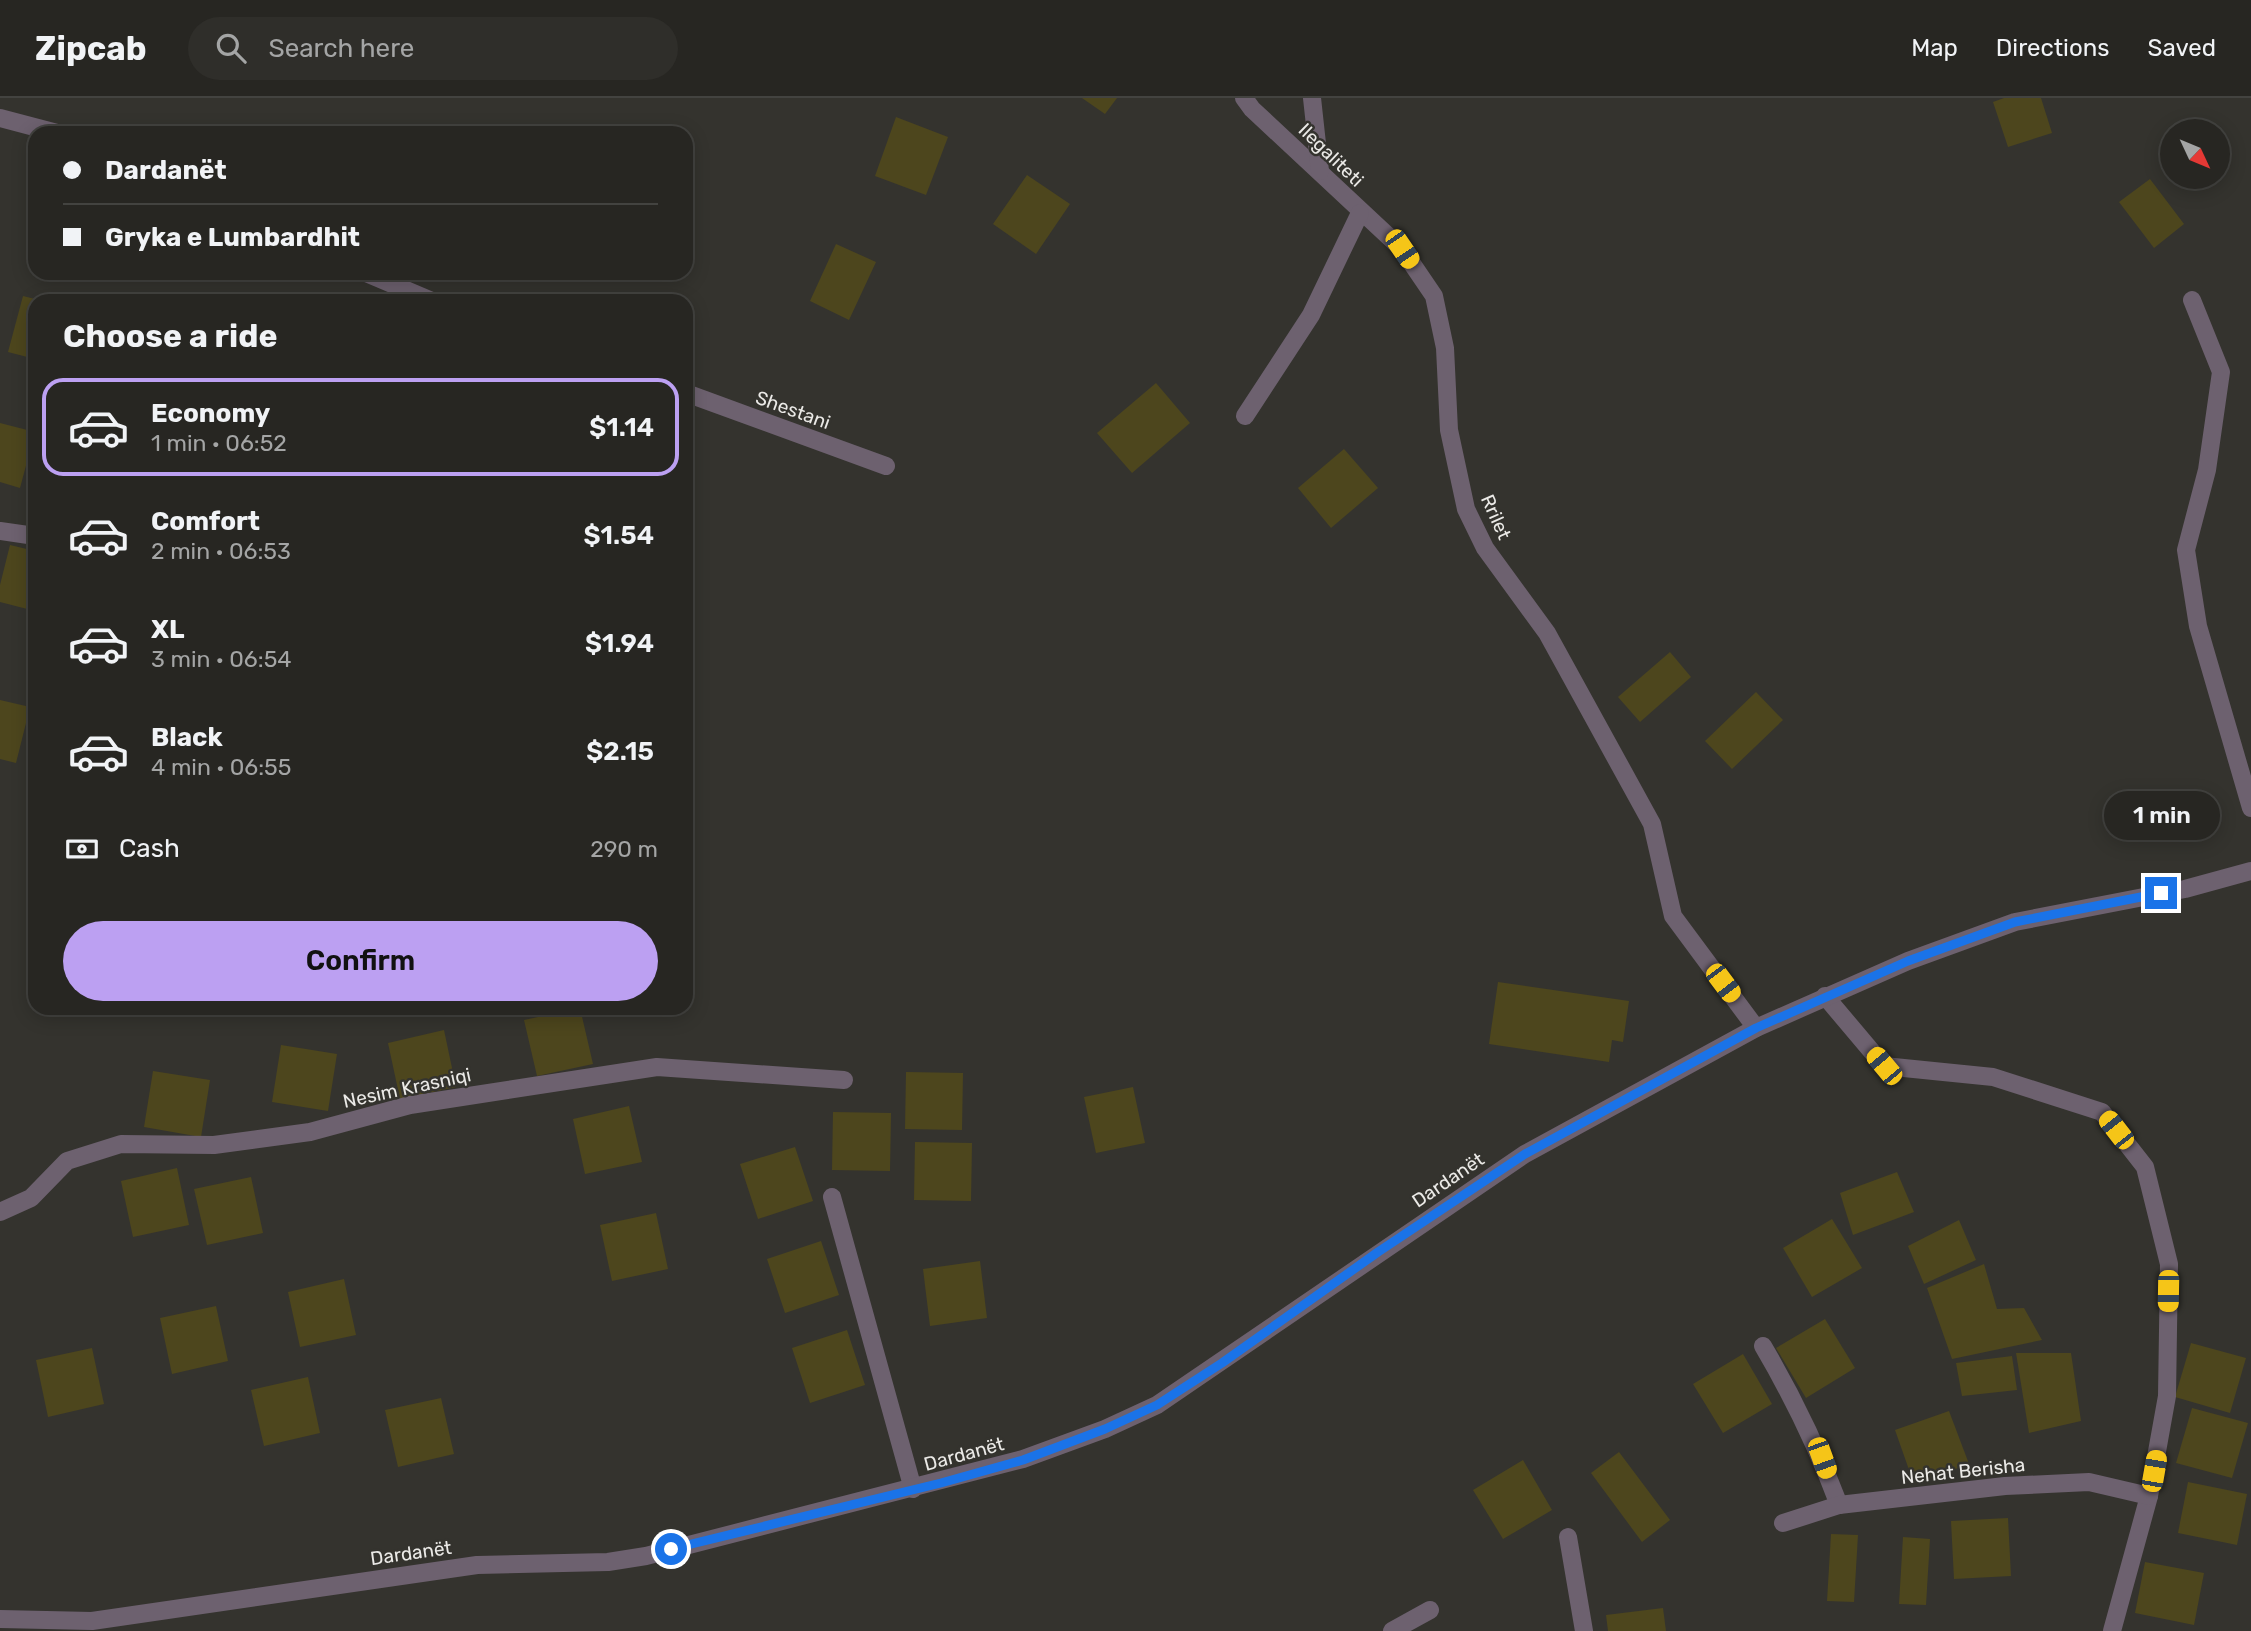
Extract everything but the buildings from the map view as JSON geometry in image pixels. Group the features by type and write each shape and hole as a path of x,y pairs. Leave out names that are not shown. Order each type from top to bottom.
{"street":[{"name":"Ilegaliteti","path":"1244,98 1252,109 1320,171 1360,213"},
{"path":"1312,98 1320,171"},
{"path":"0,118 30,126"},
{"path":"1245,416 1311,315 1360,213"},
{"name":"Rrilet","path":"1360,213 1402,249 1434,296 1445,348 1449,430 1466,509 1485,548 1547,634 1653,824 1673,916 1756,1028"},
{"path":"382,280 416,294"},
{"path":"2192,300 2221,372 2207,470 2186,550 2198,626 2251,808"},
{"name":"Shestani","path":"693,396 886,466"},
{"path":"0,531 28,535"},
{"name":"Dardanët","path":"0,1619 92,1621 477,1565 608,1562 646,1556 747,1528 1023,1460 1105,1429 1157,1405 1525,1154 1756,1028 1908,961 2015,922 2185,889 2251,871"},
{"path":"1825,996 1884,1066 1993,1077 2102,1112 2145,1167 2169,1264 2167,1396 2149,1496 2112,1631"},
{"name":"Nesim Krasniqi","path":"0,1212 32,1198 67,1161 121,1144 214,1145 255,1140 310,1132 410,1105 657,1067 844,1080"},
{"path":"832,1197 913,1489"},
{"path":"1763,1346 1816,1446 1839,1505"},
{"name":"Nehat Berisha","path":"1783,1523 1839,1505 2005,1486 2088,1482 2149,1496"},
{"path":"1568,1537 1584,1631"},
{"path":"1392,1631 1430,1611"}],"route":[{"path":"671,1549 747,1528 941,1483 1023,1460 1105,1429 1157,1405 1222,1363 1378,1252 1525,1154 1756,1028 1908,961 2015,922 2161,893"}]}
